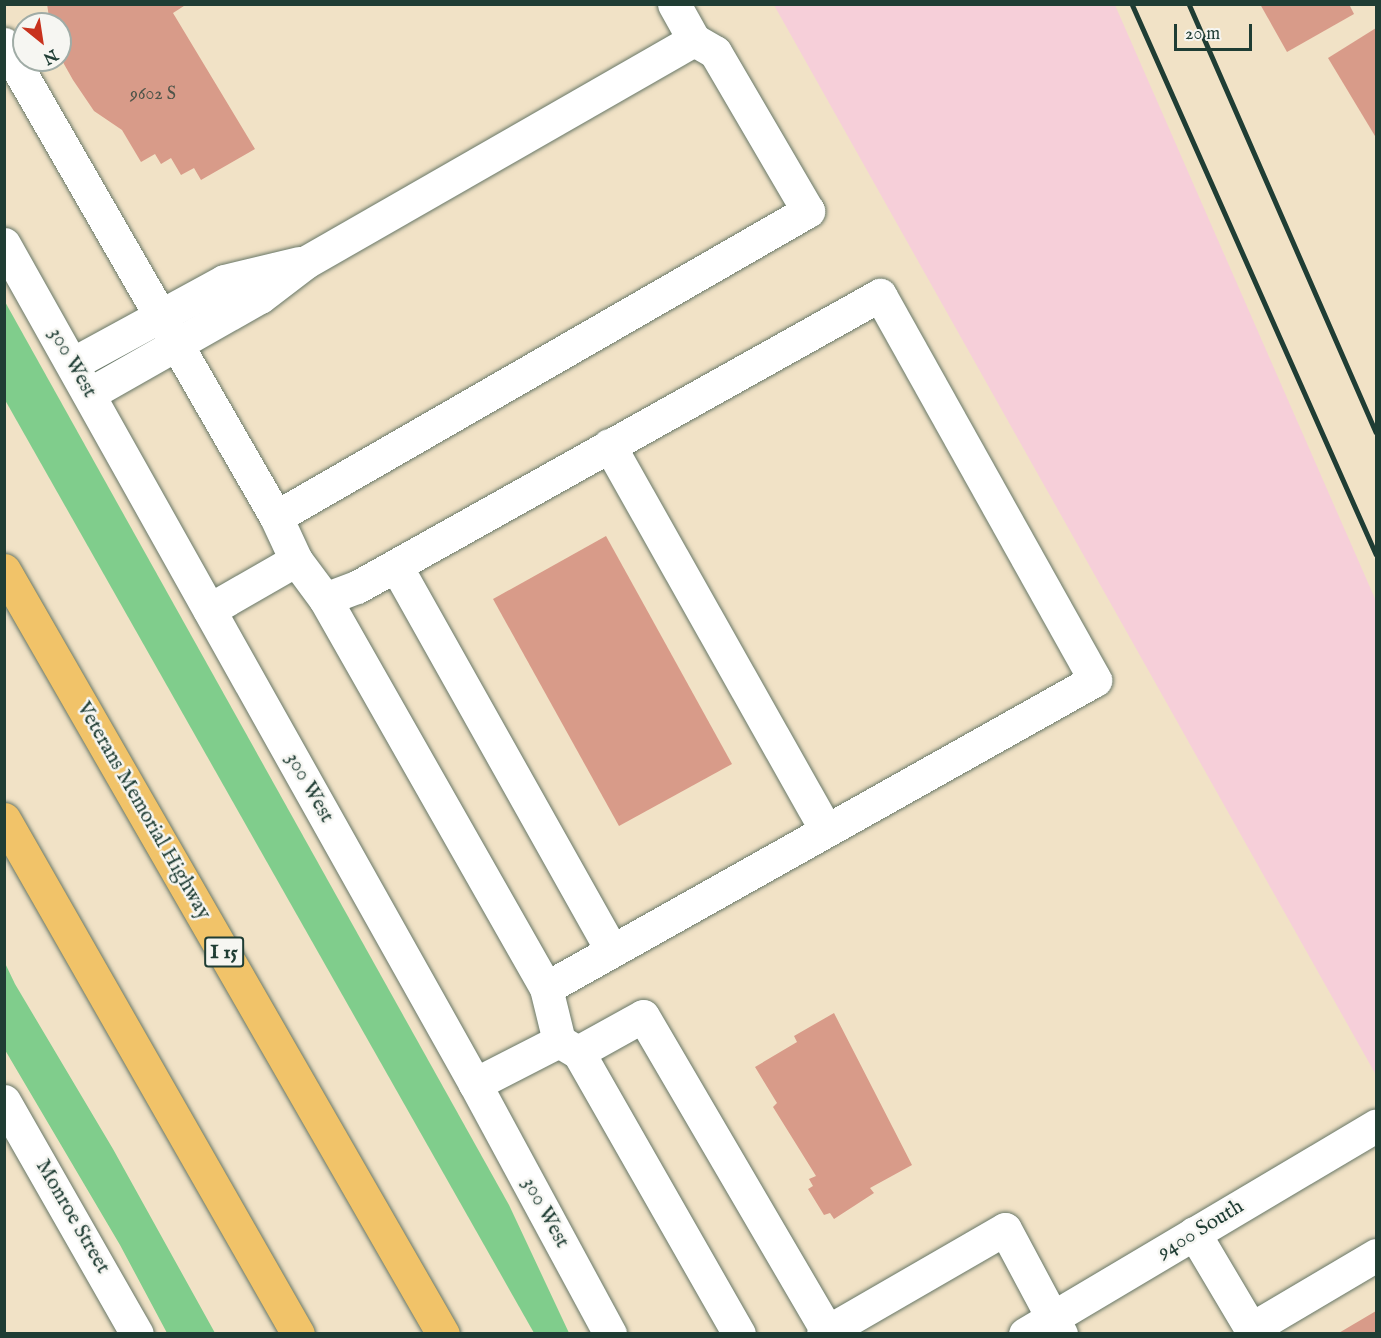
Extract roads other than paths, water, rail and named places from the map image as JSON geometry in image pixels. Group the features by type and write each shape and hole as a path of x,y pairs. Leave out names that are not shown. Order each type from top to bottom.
{"highway":[{"name":"Veterans Memorial Highway","path":"4,570 443,1334"},
{"path":"4,819 177,1126 298,1334"},
{"path":"177,1126 280,1334"}],"street":[{"path":"276,517 807,211 716,52 694,40 674,4"},
{"path":"89,394 260,297 306,262 694,40"},
{"path":"4,44 276,517 296,560 326,599 546,988 569,1047 739,1334"},
{"name":"300 West","path":"4,244 475,1084 610,1334"},
{"path":"72,364 224,281 306,262"},
{"path":"326,599 396,566 880,295 1095,680 546,988"},
{"path":"609,446 826,830"},
{"path":"209,610 296,560"},
{"path":"396,566 612,951"},
{"path":"475,1084 644,1016 825,1332 1005,1229 1046,1328"},
{"name":"Monroe Street","path":"4,1101 137,1334"},
{"name":"9400 South","path":"1046,1328 1194,1233 1377,1126"},
{"path":"1194,1233 1252,1331 1377,1255"}],"railway":[{"path":"1132,4 1376,554"},
{"path":"1189,4 1376,432"}]}
